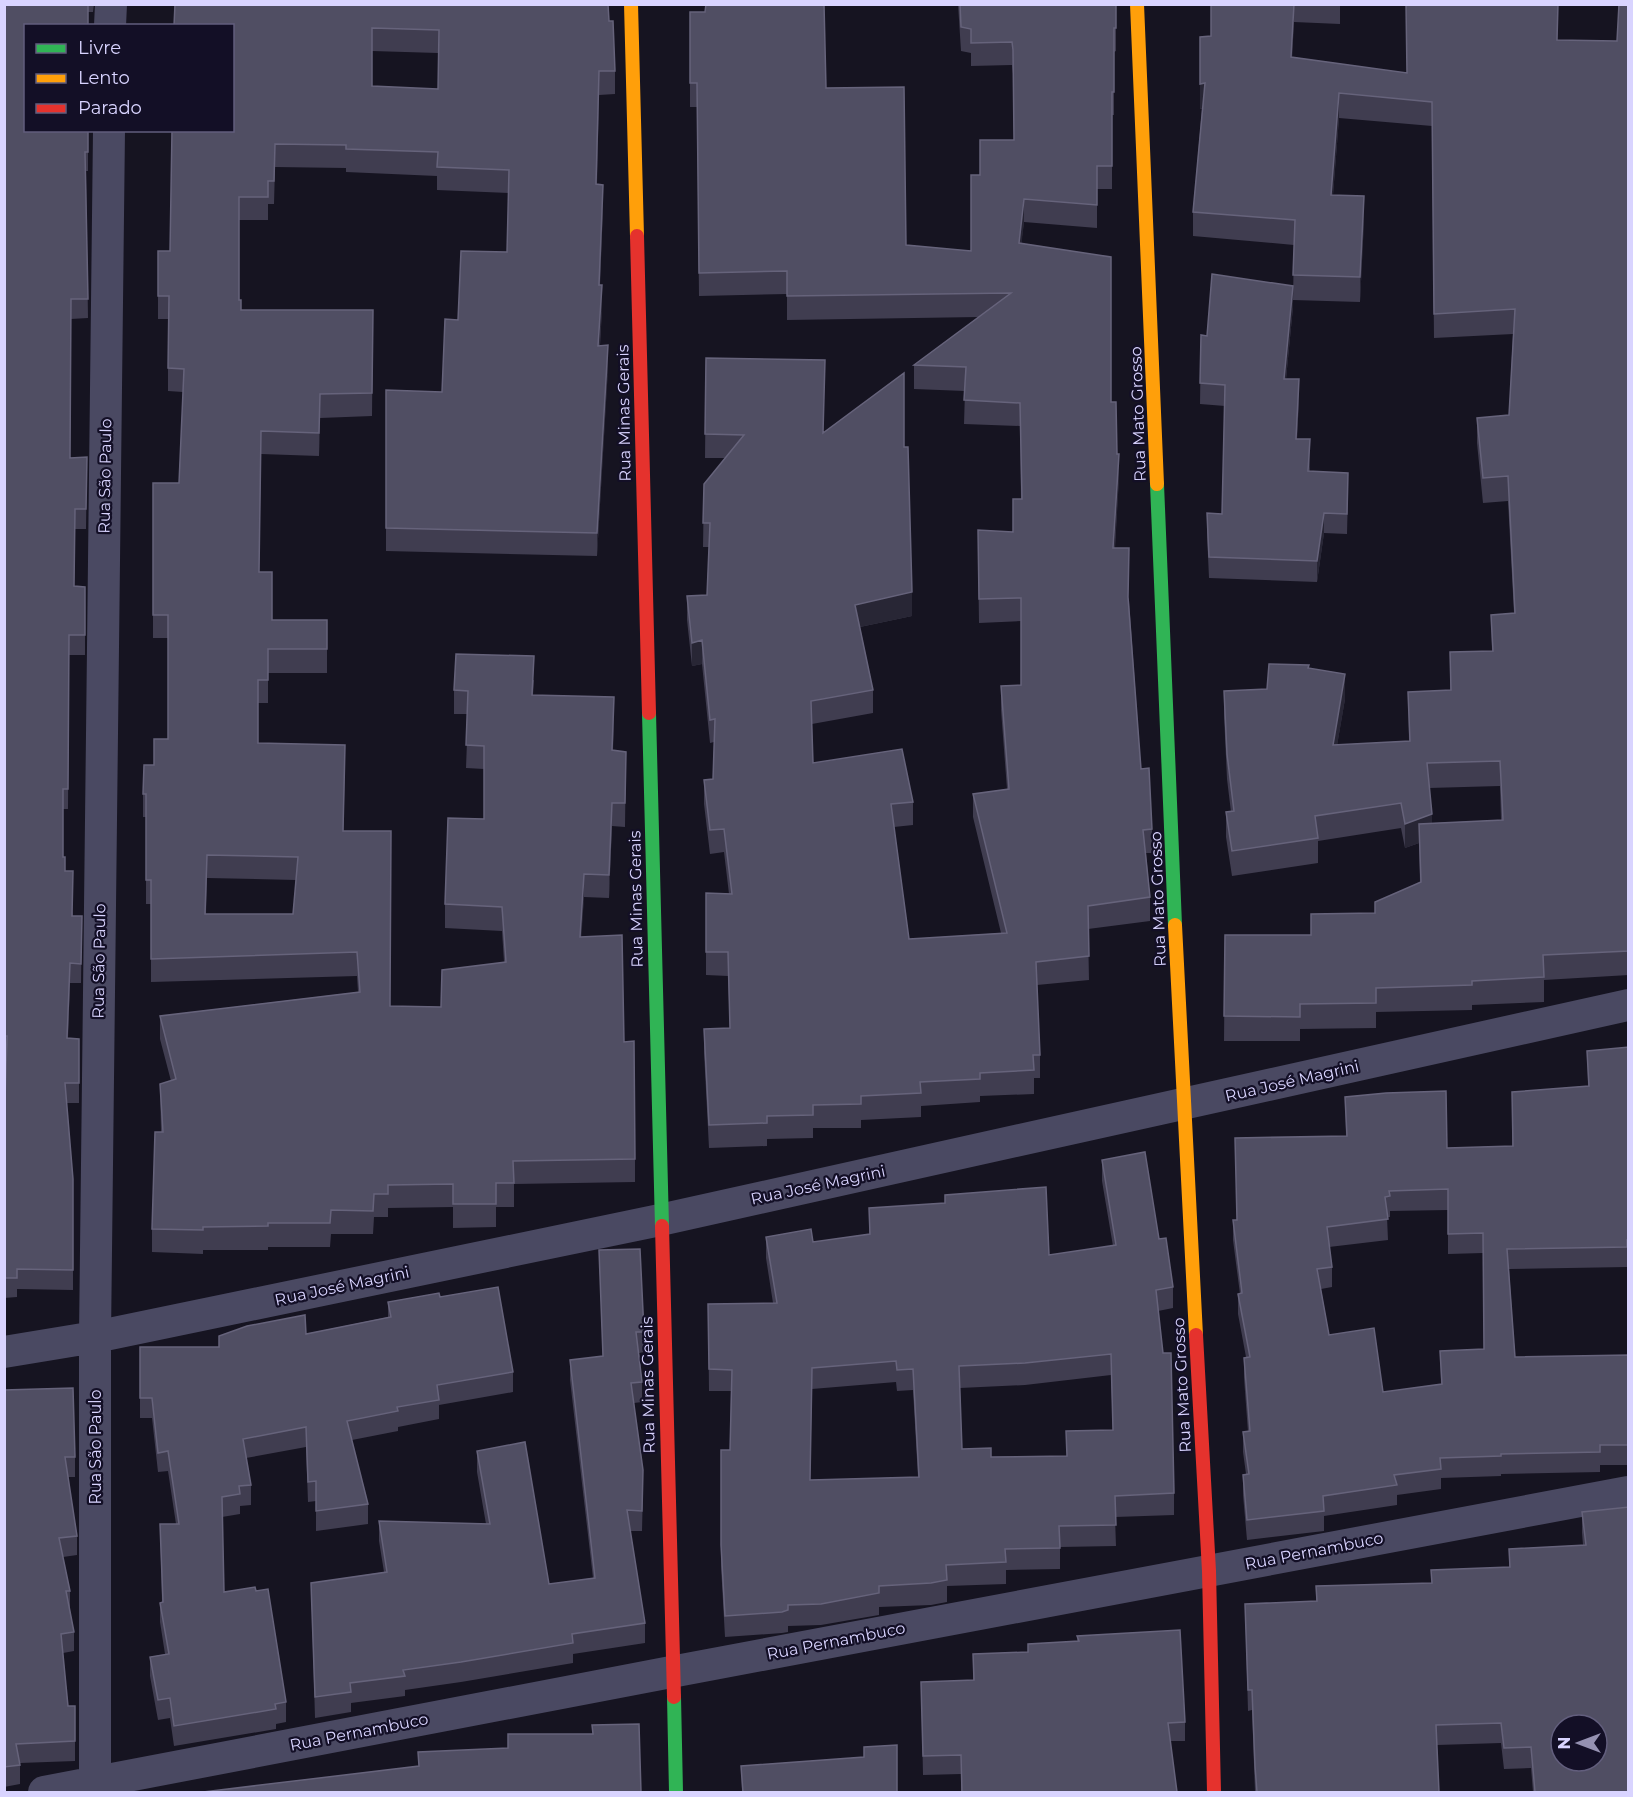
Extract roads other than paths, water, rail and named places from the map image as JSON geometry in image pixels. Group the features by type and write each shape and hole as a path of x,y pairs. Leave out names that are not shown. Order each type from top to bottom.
{"street":[{"path":"110,24 111,4"},
{"name":"Rua Minas Gerais","path":"631,4 676,1792"},
{"name":"Rua Mato Grosso","path":"1137,4 1183,1105 1209,1571 1214,1792"},
{"name":"Rua São Paulo","path":"94,1788 94,1337 109,132"},
{"name":"Rua José Magrini","path":"4,1352 94,1337 660,1220 1629,1005"},
{"name":"Rua Pernambuco","path":"44,1792 94,1788 672,1672 1629,1492"}]}
